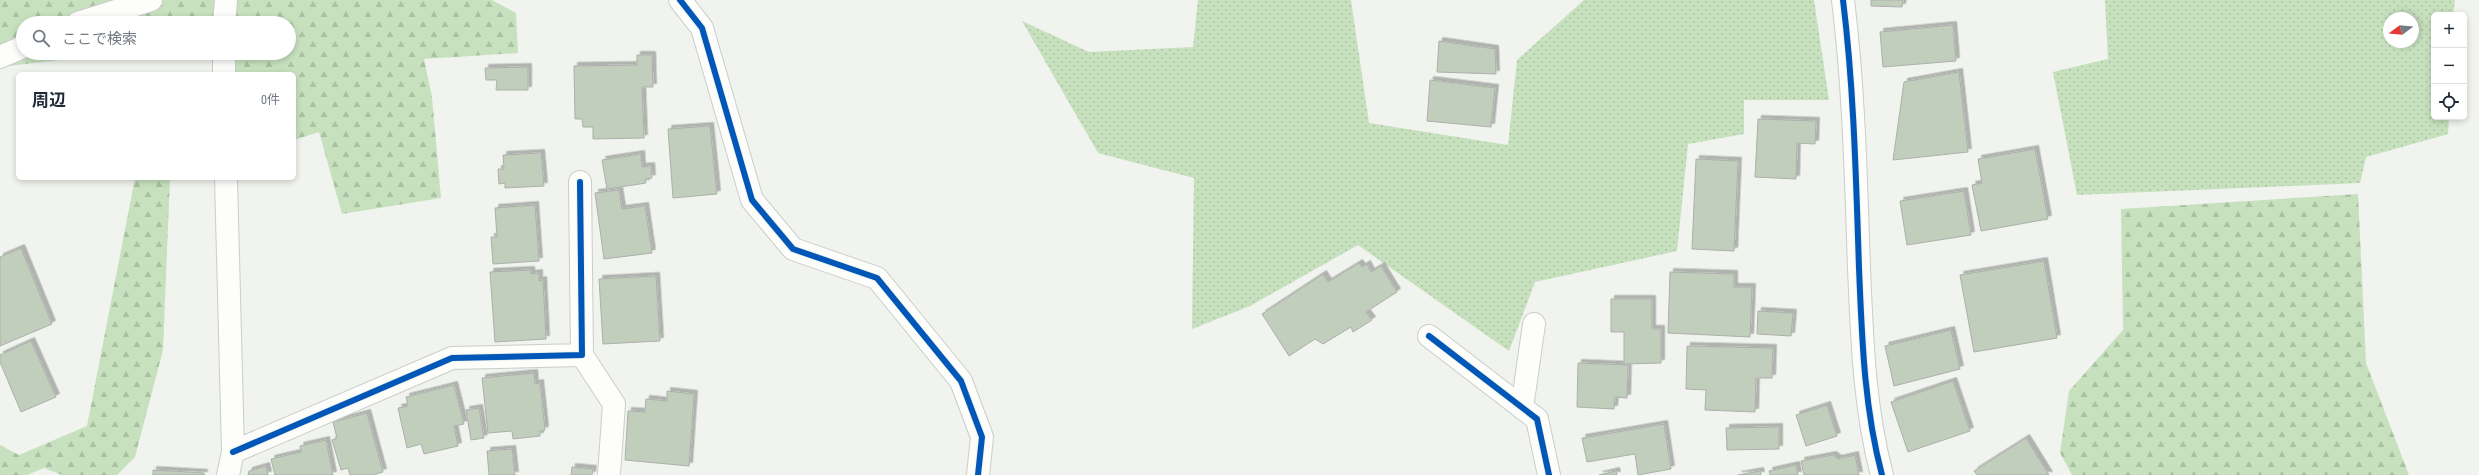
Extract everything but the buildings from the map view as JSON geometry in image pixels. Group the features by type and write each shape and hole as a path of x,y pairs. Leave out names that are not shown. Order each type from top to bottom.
{"street":[{"path":"100,16 151,0"},
{"path":"225,16 226,0"},
{"path":"680,0 702,28 752,200 793,249 876,278 926,338 961,381 982,437 978,475"},
{"path":"1843,0 1851,67 1863,373 1873,439 1882,475"},
{"path":"0,57 16,50"},
{"path":"224,60 224,72"},
{"path":"226,180 233,452 228,475"},
{"path":"580,182 582,355 614,404 609,475"},
{"path":"1522,408 1534,324"},
{"path":"1429,336 1537,419 1549,475"},
{"path":"233,452 452,358 582,355"}],"green space":[{"path":"0,0 492,0 516,13 518,53 424,59 432,97 441,198 342,214 319,132 296,139 296,72 232,72 228,60 296,60 296,16 16,16 16,60 60,60 0,67"},
{"path":"1198,0 1351,0 1369,123 1508,145 1517,60 1584,0 1814,0 1829,100 1744,100 1744,134 1688,144 1677,251 1535,282 1509,351 1358,245 1250,306 1192,329 1194,178 1098,153 1022,21 1089,52 1193,47"},
{"path":"2105,0 2455,0 2453,12 2431,12 2431,120 2449,120 2448,134 2366,157 2360,183 2077,195 2053,72 2108,59"},
{"path":"135,180 170,180 163,350 135,457 117,475 62,475 44,468 27,475 0,475 0,445 19,455 87,426"},
{"path":"2358,194 2366,363 2409,475 2072,475 2060,453 2069,391 2123,330 2121,209"}],"cycle path":[{"path":"680,0 702,28 752,200 793,249 877,278 961,381 982,437 978,475"},
{"path":"1843,0 1852,100 1856,168 1861,321 1865,373 1871,424 1882,475"},
{"path":"233,452 452,358 582,355 580,182"},
{"path":"1429,336 1537,419 1549,475"}]}
